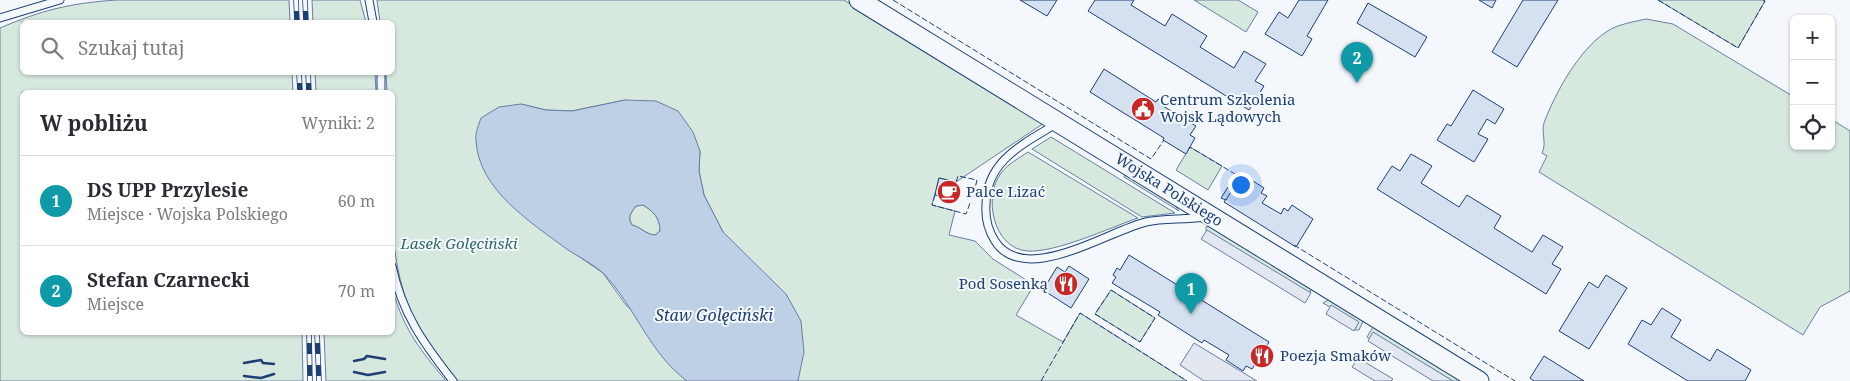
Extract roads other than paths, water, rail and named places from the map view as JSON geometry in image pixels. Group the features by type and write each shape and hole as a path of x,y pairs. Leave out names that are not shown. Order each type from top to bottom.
{"street":[{"name":"Wojska Polskiego","path":"859,0 1480,381"}],"lane":[{"path":"0,18 60,0"},
{"path":"369,0 373,20"},
{"path":"381,75 382,90"},
{"path":"1059,122 1004,159 990,180 986,204 989,231 1000,249 1013,257 1045,258 1076,249 1147,222 1211,217"},
{"path":"395,276 406,313 418,335 453,381"}],"water":[{"name":"Staw Golęciński","path":"625,100 656,101 678,111 693,132 700,151 699,171 704,195 723,232 786,294 801,321 804,352 798,381 687,381 662,357 624,300 603,273 524,217 496,190 479,158 476,137 481,118 499,107 521,104 546,110 572,111","holes":["643,205 656,216 659,222 660,231 655,235 632,225 630,215 636,206"]}],"railway":[{"path":"296,0 297,20"},
{"path":"305,0 306,20"},
{"path":"299,75 300,90"},
{"path":"308,75 309,90"},
{"path":"309,335 310,381"},
{"path":"317,335 319,381"}],"place":[{"name":"Stefan Czarnecki","path":"1357,83"},
{"name":"Centrum Szkolenia Wojsk Lądowych","path":"1143,109"},
{"name":"Palce Lizać","path":"949,192"},
{"name":"Pod Sosenką","path":"1066,284"},
{"name":"DS UPP Przylesie","path":"1191,314"},
{"name":"Poezja Smaków","path":"1262,356"}],"park label":[{"name":"Lasek Golęciński","path":"459,244"}]}
